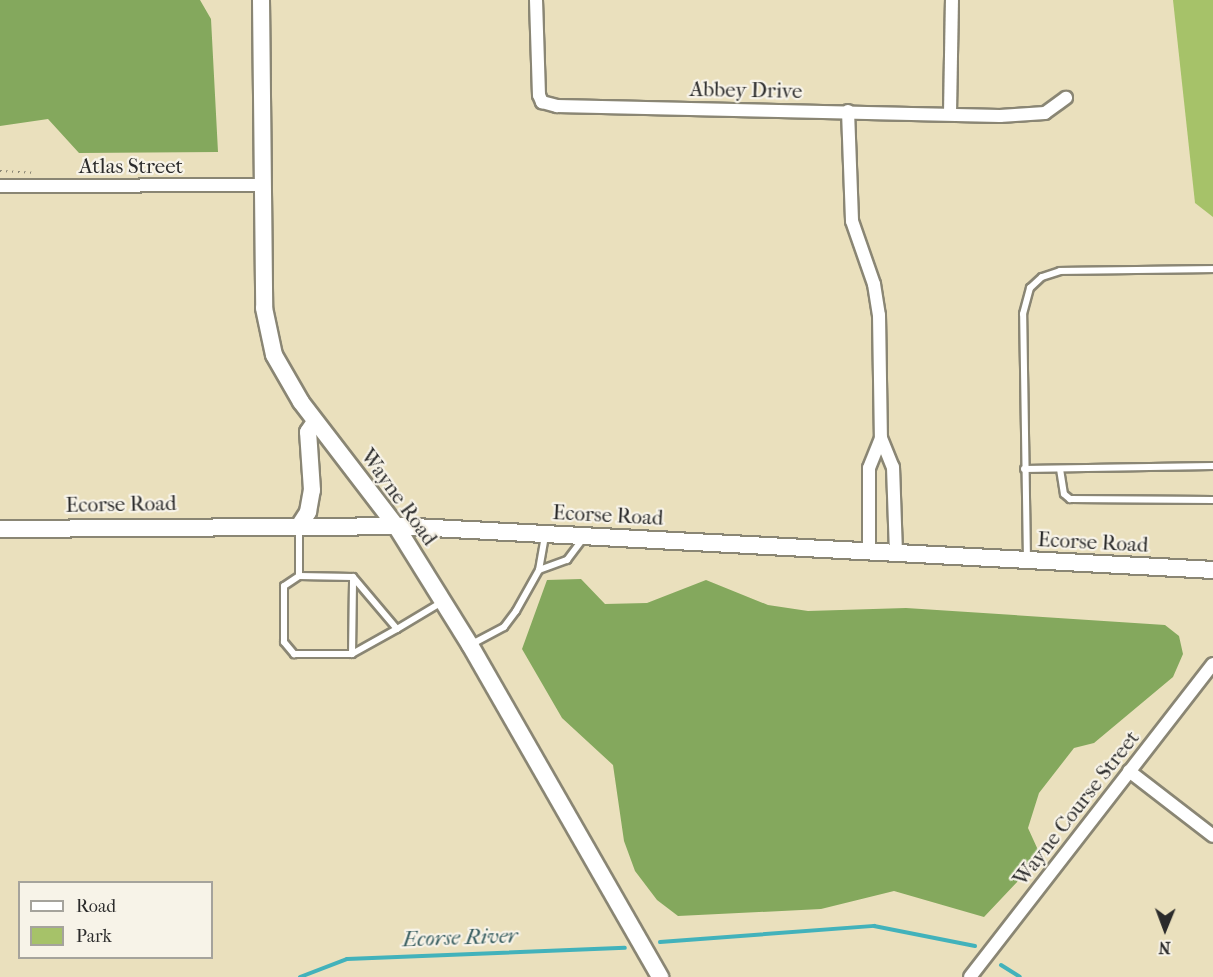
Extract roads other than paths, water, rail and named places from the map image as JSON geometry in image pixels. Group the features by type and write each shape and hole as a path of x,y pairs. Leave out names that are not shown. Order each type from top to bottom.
{"main road":[{"name":"Wayne Road","path":"261,0 267,332 280,368 315,422 396,526 470,645 660,977"},
{"path":"299,526 308,512 312,490 308,432 315,422"},
{"name":"Ecorse Road","path":"0,529 396,526 1213,570"}],"street":[{"name":"Abbey Drive","path":"536,0 536,67 542,102 568,107 950,112 1000,116 1045,113 1066,98"},
{"path":"950,112 952,0"},
{"path":"848,111 850,214 874,284 879,315 881,438 893,467 896,552"},
{"name":"Atlas Street","path":"0,186 263,185"},
{"path":"869,550 869,468 881,438"},
{"name":"Wayne Course Street","path":"970,977 1213,664"},
{"path":"1129,771 1213,836"}],"lane":[{"path":"1027,561 1023,314 1026,297 1035,282 1060,271 1213,269"},
{"path":"1024,469 1213,466"},
{"path":"1060,469 1064,494 1070,500 1213,500"},
{"path":"299,526 299,576"},
{"path":"470,645 504,627 539,570 545,534"},
{"path":"539,570 567,560 585,536"},
{"path":"397,629 353,577 299,576 284,586 286,649 294,654 352,654 397,629 443,602"},
{"path":"352,654 353,577"}],"waterway":[{"name":"Ecorse River","path":"660,942 874,926 975,946"},
{"name":"Ecorse River","path":"300,977 347,959 625,948"},
{"name":"Ecorse River","path":"1001,965 1020,977"}]}
